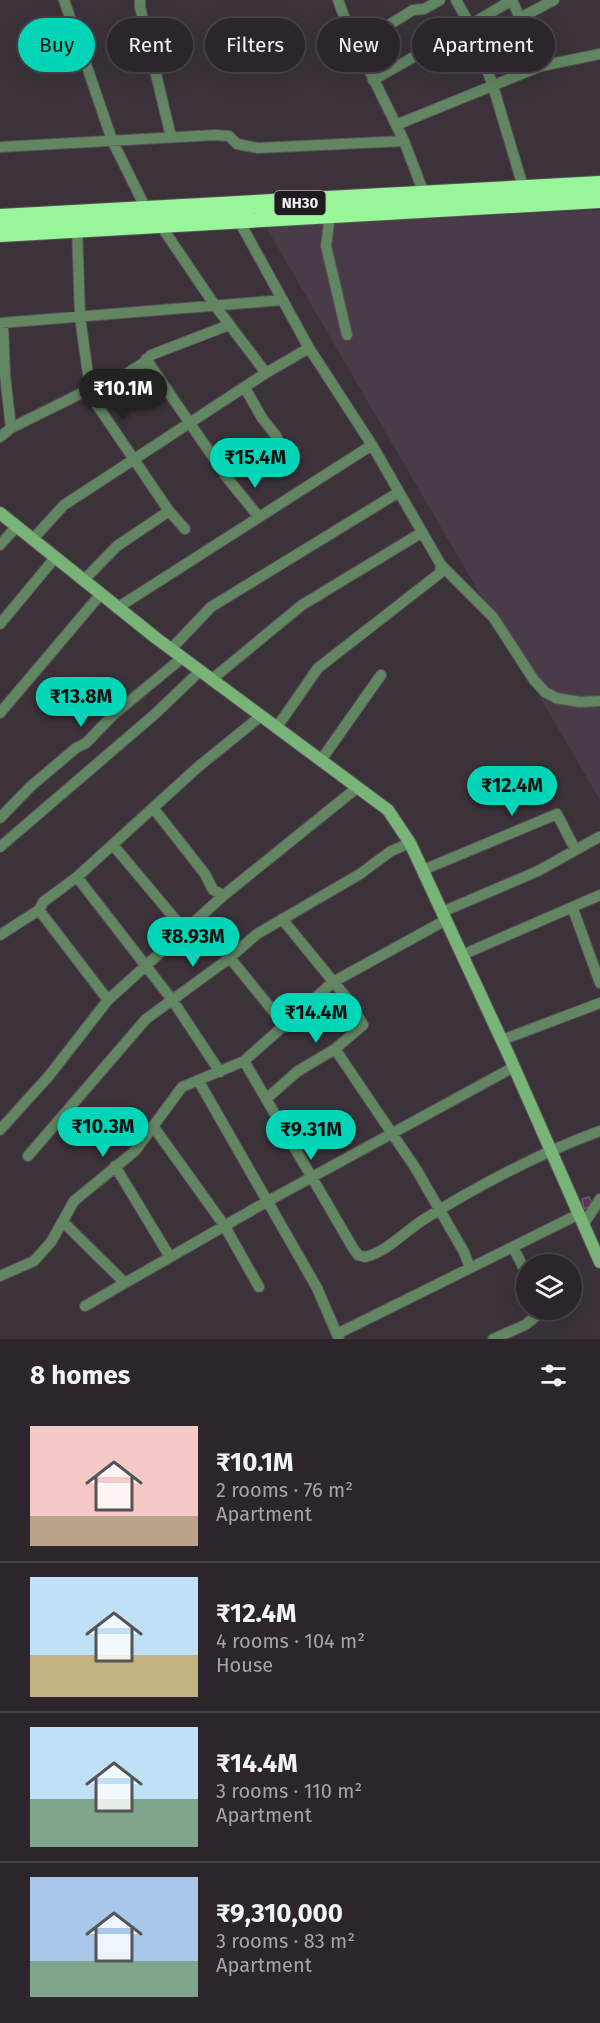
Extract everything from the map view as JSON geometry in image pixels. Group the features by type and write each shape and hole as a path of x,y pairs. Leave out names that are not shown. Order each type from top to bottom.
{"highway":[{"name":"NH30","path":"0,218 153,217 425,196 600,186"},
{"path":"0,233 77,227 153,217 238,219 600,200"}],"main road":[{"path":"0,513 54,559 182,658 388,810 410,843 423,870 502,1040 600,1262"}],"street":[{"path":"64,0 112,140 153,217 229,325 266,373"},
{"path":"140,0 171,137"},
{"path":"338,0 345,18"},
{"path":"400,18 413,10 424,9 440,0"},
{"path":"456,0 466,18"},
{"path":"482,18 512,0 520,18 554,0"},
{"path":"555,63 600,54"},
{"path":"373,80 412,58"},
{"path":"369,72 404,141 425,196"},
{"path":"488,72 524,190"},
{"path":"396,125 527,72"},
{"path":"0,147 223,135 230,136 237,144 258,148 404,141"},
{"path":"330,215 326,246 347,335"},
{"path":"238,219 309,348 372,445 441,565 493,616 534,680 545,692 556,698 580,702 600,701"},
{"path":"77,227 80,317 90,393 132,460 185,529"},
{"path":"11,428 1,323 283,300"},
{"path":"0,437 11,428 90,393 147,359 182,342 229,325"},
{"path":"32,540 64,505 266,373 309,348"},
{"path":"147,359 228,479 259,517"},
{"path":"245,388 262,418 277,437"},
{"path":"117,608 372,445"},
{"path":"171,649 211,607 399,492"},
{"path":"83,581 117,546 169,511"},
{"path":"0,545 16,527"},
{"path":"211,680 302,605 421,533"},
{"path":"0,624 54,559"},
{"path":"277,728 318,668 440,573 441,565"},
{"path":"0,713 100,595"},
{"path":"0,818 30,787 76,748 86,743 113,715 182,658"},
{"path":"0,847 147,722 200,671"},
{"path":"321,760 381,675"},
{"path":"0,935 39,910 43,902 77,877 198,767 261,716"},
{"path":"0,1130 48,1077 108,1000 186,932 224,895 358,787"},
{"path":"154,809 205,874 213,890 224,895"},
{"path":"423,870 557,814 575,849"},
{"path":"0,1276 34,1261 51,1242 74,1201 135,1151 182,1087 244,1061 286,1027 333,982 444,916 538,871 599,837"},
{"path":"28,1156 146,1019 230,958 257,934 360,874 391,851 410,843"},
{"path":"113,845 186,932"},
{"path":"77,877 147,965 220,1072"},
{"path":"462,955 573,909 600,895"},
{"path":"573,909 600,983"},
{"path":"39,910 108,1000"},
{"path":"266,1099 298,1071 335,1049 363,1025 350,1002 282,919"},
{"path":"230,958 286,1027"},
{"path":"502,1040 600,1004"},
{"path":"335,1049 440,1211 464,1252 470,1268"},
{"path":"244,1061 353,1248 358,1255 365,1257 390,1245 440,1211 550,1150 600,1131"},
{"path":"85,1306 224,1225 514,1067"},
{"path":"198,1080 317,1288 338,1336 513,1247 581,1220 600,1199"},
{"path":"153,1126 224,1225 260,1287"},
{"path":"115,1166 170,1257"},
{"path":"63,1222 125,1283"},
{"path":"513,1247 516,1254"},
{"path":"493,1339 533,1320"}],"shaded area":[{"path":"600,210 600,800 266,227"}],"building":[{"path":"589,1197 593,1205 584,1209 582,1199"}]}
